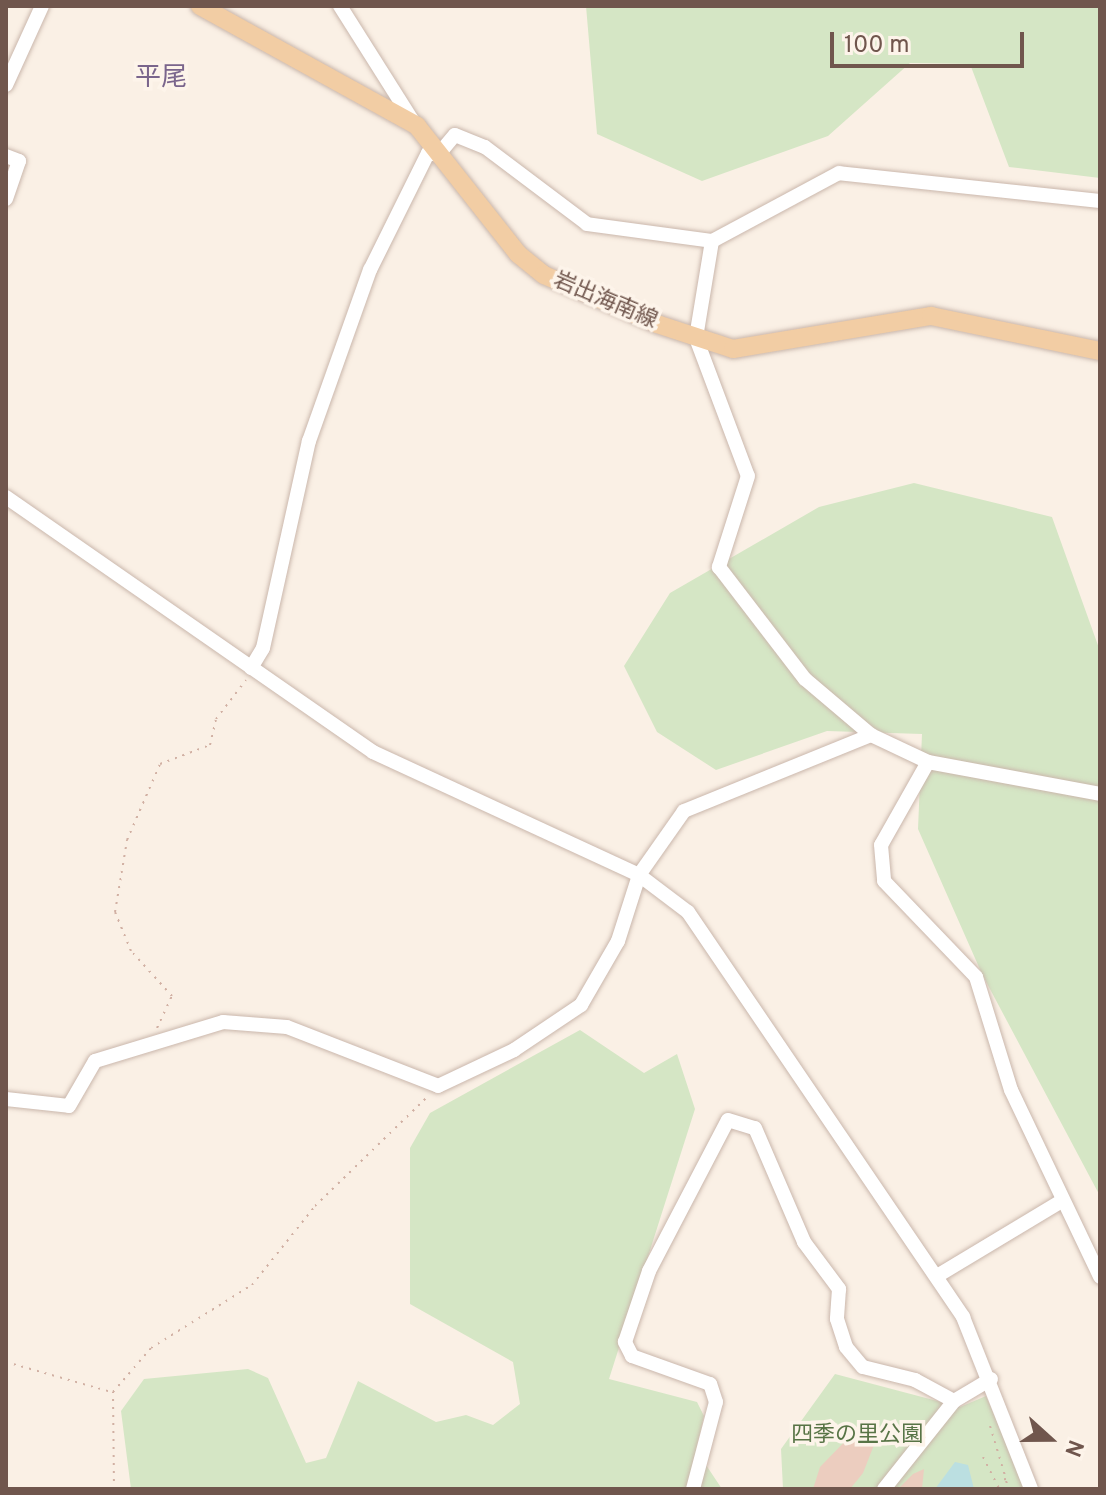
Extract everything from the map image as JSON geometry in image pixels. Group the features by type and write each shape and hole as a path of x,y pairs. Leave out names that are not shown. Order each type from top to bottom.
{"main road":[{"name":"岩出海南線","path":"200,6 417,126 438,155 544,275 696,338 733,349 778,347 931,316 1100,351"}],"street":[{"path":"6,85 42,6"},
{"path":"340,6 417,126"},
{"path":"251,668 263,648 309,441 360,299 428,153 438,155 455,135 485,147 587,224 712,241 793,194 857,171 975,192 1100,201"},
{"path":"6,156 19,161 6,199"},
{"path":"712,241 696,338 748,476 719,567 805,679 871,735 928,762 1100,794"},
{"path":"6,497 251,668 436,787 639,875 663,889 711,940 937,1276 991,1379 1031,1489"},
{"path":"6,1099 69,1106 95,1061 223,1022 287,1027 438,1086 514,1050 581,1005 618,941 639,875 670,824 706,796 871,735"},
{"path":"928,762 881,845 884,881 976,977 1011,1090 1060,1202 1100,1277"},
{"path":"693,1489 716,1402 710,1384 632,1356 625,1342 649,1271 728,1120 755,1128 804,1242 839,1289 837,1319 846,1347 863,1367 915,1380 954,1401"},
{"path":"937,1276 1060,1202"},
{"path":"884,1489 954,1401 991,1379"}],"path":[{"path":"154,1032 172,996 120,933 115,912 127,840 160,764 210,745 216,719 237,699 251,668"},
{"path":"114,1489 113,1392 151,1348 252,1285 315,1206 438,1086"},
{"path":"6,1362 113,1392"},
{"path":"988,1419 1009,1489"},
{"path":"983,1457 998,1480 999,1489"},
{"path":"998,1480 1006,1479"}],"green space":[{"path":"586,6 1100,6 1100,178 1009,167 970,64 910,63 828,136 702,181 597,134"},
{"path":"914,483 1052,517 1100,651 1100,1196 982,974 918,829 922,734 827,731 716,770 657,732 624,666 670,593 819,507"},
{"path":"580,1030 644,1073 677,1054 695,1109 609,1379 697,1402 704,1416 696,1450 722,1489 131,1489 121,1411 144,1379 248,1369 268,1378 306,1463 326,1458 358,1381 436,1422 466,1415 493,1425 520,1404 513,1362 410,1304 410,1148 430,1113"},
{"name":"四季の里公園","path":"835,1374 960,1407 986,1396 1026,1489 783,1489 781,1449"}],"water":[{"path":"955,1462 968,1465 974,1489 935,1489"}],"building":[{"path":"854,1432 874,1445 863,1473 850,1489 813,1489 820,1467"},
{"path":"924,1469 922,1489 898,1489 913,1474"}],"district":[{"name":"平尾","path":"161,79"}]}
